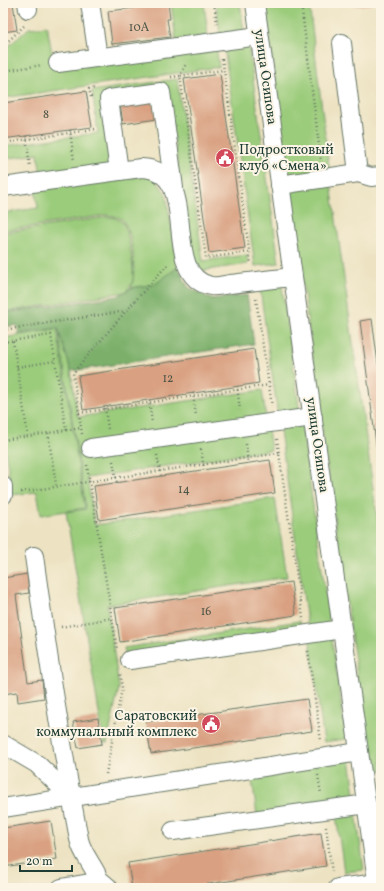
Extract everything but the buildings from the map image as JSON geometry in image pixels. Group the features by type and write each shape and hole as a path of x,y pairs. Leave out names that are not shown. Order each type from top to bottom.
{"street":[{"path":"90,3 98,57"},
{"name":"улица Осипова","path":"255,3 378,885"},
{"path":"58,63 259,36"},
{"path":"342,43 358,173"},
{"path":"119,171 109,99 161,92 183,247 187,264 195,278 212,286 293,277"},
{"path":"3,187 152,168 160,172 169,180 175,192"},
{"path":"280,185 358,173 372,177 381,176"},
{"path":"86,447 313,417"},
{"path":"34,556 44,630 71,797 80,842 104,886 61,888"},
{"path":"122,660 342,630"},
{"path":"3,744 37,764 71,797"},
{"path":"3,808 359,752"},
{"path":"173,831 367,804"},
{"path":"338,888 378,885"}],"path":[{"path":"214,3 219,41"},
{"path":"301,3 323,178"},
{"path":"3,46 23,28 27,6"},
{"path":"3,71 58,63"},
{"path":"249,252 206,258 180,76 224,70 249,252 324,757"},
{"path":"89,89 91,102"},
{"path":"3,143 26,138 95,130 94,123"},
{"path":"70,132 76,177"},
{"path":"26,138 32,183"},
{"path":"103,792 122,688 122,660 112,618 89,480 86,447 81,428 73,373 183,247"},
{"path":"3,330 126,311"},
{"path":"3,342 51,335 66,430"},
{"path":"13,341 28,436"},
{"path":"17,367 55,361"},
{"path":"79,413 269,385"},
{"path":"3,440 81,428"},
{"path":"48,433 56,485"},
{"path":"3,492 89,480 116,478 279,453"},
{"path":"44,630 112,618"}],"green space":[{"path":"171,3 204,3 208,36 176,40"},
{"path":"216,3 240,3 244,32 220,35"},
{"path":"265,3 309,3 332,191 381,546 381,771 371,772 330,487"},
{"path":"47,26 55,69 216,46 219,67 3,98 3,51 29,28"},
{"path":"248,43 279,263 255,266 224,47"},
{"path":"177,79 203,261 247,255 248,264 193,272 167,89 105,97 115,166 41,177 38,154 3,159 3,146 98,133 92,91"},
{"path":"152,175 166,194 178,267 155,284 131,288 133,282 134,263 131,241 125,224 118,217 106,215 3,231 3,213 38,208 35,189"},
{"path":"106,217 115,218 121,221 127,234 132,259 133,279 131,285 125,292 11,311 3,310 3,233"},
{"path":"178,267 188,287 211,299 247,295 254,344 71,371 58,328 19,334 17,325 3,327 3,311 11,312 118,296 131,288 155,284"},
{"path":"282,286 346,739 324,742 260,289"},
{"path":"58,328 71,371 78,417 262,390 271,450 87,478 95,525 275,498 287,577 107,605 119,688 107,743 104,743 66,512 86,509"},
{"path":"57,329 85,508 41,515 37,492 12,495 3,435 3,338"},
{"path":"300,621 302,630 126,657 124,648"},
{"path":"350,759 356,801 257,815 251,773"},
{"path":"356,812 364,870 344,872 336,815"}],"place":[{"name":"Подростковый клуб «Смена»","path":"225,158"},
{"name":"Саратовский коммунальный комплекс","path":"211,724"}]}
